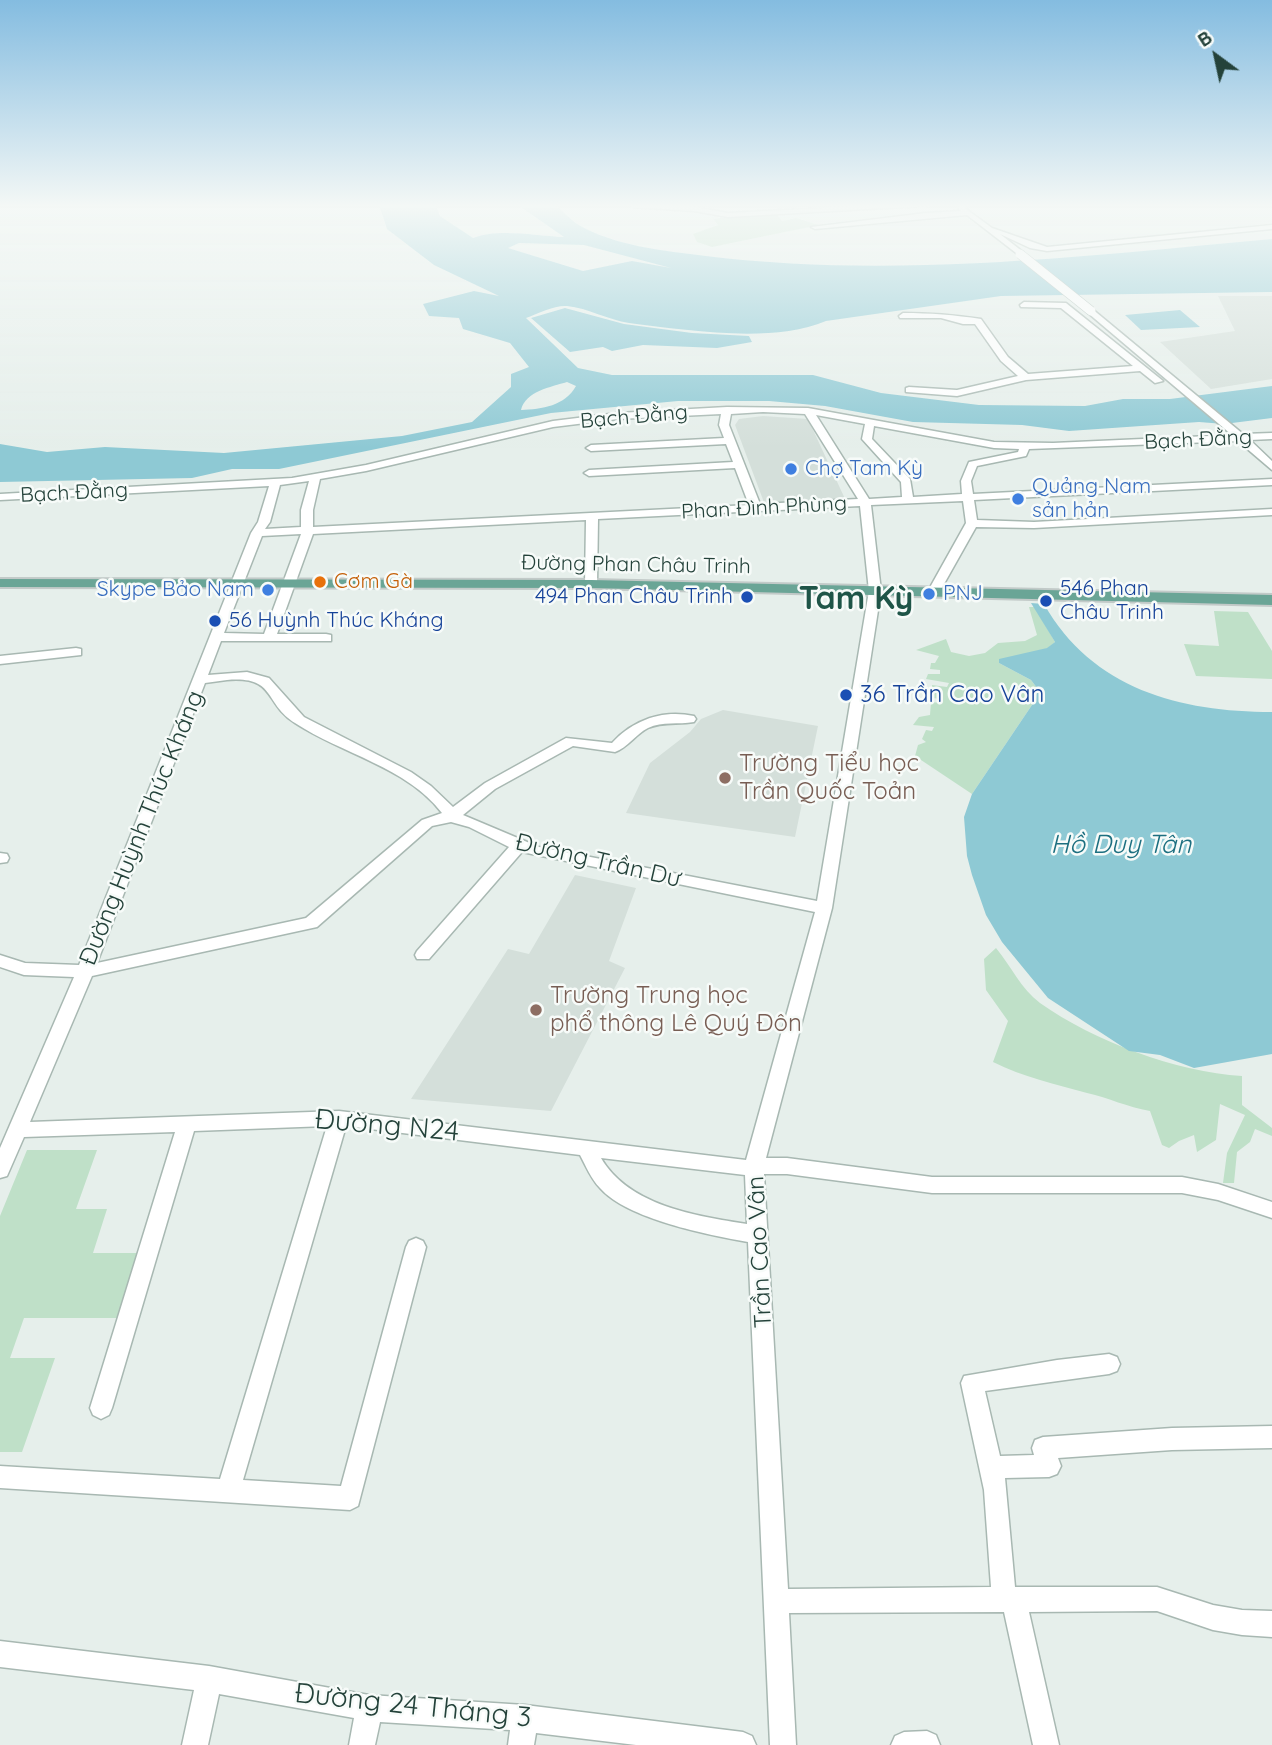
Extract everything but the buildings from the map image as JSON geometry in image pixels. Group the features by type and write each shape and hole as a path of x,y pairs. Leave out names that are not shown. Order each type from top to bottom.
{"main road":[{"name":"Đường Phan Châu Trinh","path":"0,583 238,586 591,584 1272,600"}],"street":[{"path":"1059,285 1183,387 1272,467"},
{"path":"1024,305 1059,303 1158,381"},
{"path":"1069,309 1097,308 1173,369 1173,379"},
{"path":"903,316 941,315 963,321 978,321 1000,356 1026,377"},
{"path":"1115,347 1132,345"},
{"path":"909,390 957,393 1026,377 1142,368"},
{"path":"727,410 724,425 756,509"},
{"name":"Bạch Đằng","path":"0,497 275,483 430,454 553,424 618,416 727,410 808,411 962,440 1025,446 1272,436"},
{"name":"Trần Cao Vân","path":"783,1745 755,1168 824,908 876,591 865,502 808,411"},
{"path":"870,423 867,439 906,481 908,502"},
{"path":"1231,428 1272,425"},
{"path":"591,448 730,441"},
{"path":"934,591 972,523 965,481 973,464 1023,454 1025,446"},
{"path":"589,473 739,465"},
{"path":"269,637 306,533 314,477"},
{"name":"Phan Đình Phùng","path":"257,533 306,533 1272,482"},
{"name":"Đường Huỳnh Thúc Kháng","path":"0,1170 85,971 257,533 264,522 275,483"},
{"path":"972,523 1034,525 1272,512"},
{"path":"591,584 592,518"},
{"path":"217,637 326,638"},
{"path":"0,660 76,652"},
{"path":"200,680 258,677 269,684 282,705 299,720 424,786 446,804 452,816"},
{"path":"0,961 24,969 85,971 311,923 427,822 440,816 452,816 490,786 570,741 615,748 627,733 654,719 690,719"},
{"name":"Đường Trần Dư","path":"452,816 519,846 824,908"},
{"path":"424,955 519,846"},
{"path":"228,1490 339,1118"},
{"name":"Đường N24","path":"17,1130 339,1118 755,1168 787,1166 932,1185 1182,1185 1219,1192 1272,1210"},
{"path":"101,1408 187,1122"},
{"path":"586,1148 609,1185 638,1202 703,1225 759,1235"},
{"path":"0,1477 350,1498 416,1247"},
{"path":"1046,1745 1009,1599 996,1490 972,1382 1025,1376 1051,1368 1109,1364"},
{"path":"991,1467 1049,1466 1043,1448 1172,1439 1272,1437"},
{"path":"777,1601 1157,1598 1187,1611 1257,1625 1272,1624"},
{"name":"Đường 24 Tháng 3","path":"0,1654 209,1679 369,1708 525,1718 744,1745"},
{"path":"195,1745 209,1679"},
{"path":"362,1745 369,1708"},
{"path":"521,1745 525,1718"},
{"path":"904,1745 927,1744"}],"shaded area":[{"path":"1218,296 1272,296 1272,379 1211,389 1160,342 1235,331"},
{"name":"Chợ Tam Kỳ","path":"763,416 808,419 846,501 765,505 735,425 739,419"},
{"name":"Trường Tiểu học Trần Quốc Toản","path":"723,710 818,726 795,837 626,813 650,763 690,732 701,719"},
{"name":"Trường Trung học phổ thông Lê Quý Đôn","path":"575,875 636,888 609,961 625,968 551,1111 411,1099 508,949 529,954"}],"green space":[{"path":"1029,607 1035,607 1055,642 1048,648 999,663 1031,680 1037,688 1036,699 972,794 915,756 918,745 926,742 922,739 926,730 932,731 934,727 913,725 919,717 930,715 931,702 942,703 942,699 932,698 932,685 947,687 949,683 926,679 928,674 940,674 940,670 930,669 931,663 935,663 939,656 916,650 946,639 951,652 969,656 985,653 998,643 1025,641 1037,635"},
{"path":"1214,611 1248,612 1272,651 1272,679 1196,676 1184,644 1219,646"},
{"path":"996,948 1033,997 1085,1030 1163,1061 1242,1076 1242,1105 1272,1128 1272,1136 1255,1129 1250,1142 1237,1152 1234,1183 1223,1183 1227,1153 1245,1115 1220,1104 1216,1140 1197,1152 1194,1135 1169,1148 1162,1145 1150,1111 1039,1080 993,1062 1008,1021 986,990 984,959"},
{"path":"27,1150 97,1150 76,1209 107,1209 93,1253 145,1253 125,1318 24,1318 10,1358 55,1358 22,1452 0,1452 0,1216"}],"water":[{"path":"477,285 1272,285 1272,292 1001,296 755,334 702,332 629,323 567,306 552,308 526,318 578,368 612,375 813,375 881,393 979,405 1085,406 1123,399 1170,399 1272,386 1272,418 1224,424 1199,422 1069,431 1022,425 913,422 825,406 769,401 678,401 551,413 279,469 232,469 192,478 0,482 0,444 47,452 105,447 224,453 402,436 472,422 511,387 511,374 529,367 510,343 463,329 459,318 429,316 423,304 474,291 499,296","holes":["567,382 576,386 559,402 521,410 528,398 547,388"]},
{"path":"565,308 624,324 692,333 749,336 752,342 717,348 643,345 612,351 603,347 570,352 531,318"},
{"path":"1180,310 1200,327 1141,330 1125,315"},
{"name":"Hồ Duy Tân","path":"1031,603 1044,604 1064,633 1087,657 1113,676 1142,690 1204,707 1272,712 1272,1054 1194,1068 1160,1055 1129,1051 1048,998 1002,942 986,915 967,856 964,817 972,794 1036,699 1037,688 1031,680 999,663 999,659 1047,648 1055,642"}],"place":[{"name":"Chợ Tam Kỳ","path":"791,469"},
{"name":"Quảng Nam sản hản","path":"1018,499"},
{"name":"Cơm Gà","path":"320,582"},
{"name":"Skype Bảo Nam","path":"268,590"},
{"name":"PNJ","path":"929,594"},
{"name":"494 Phan Châu Trinh","path":"747,597"},
{"name":"546 Phan Châu Trinh","path":"1046,601"},
{"name":"56 Huỳnh Thúc Kháng","path":"215,621"},
{"name":"36 Trần Cao Vân","path":"846,695"},
{"name":"Trường Tiểu học Trần Quốc Toản","path":"725,778"},
{"name":"Trường Trung học phổ thông Lê Quý Đôn","path":"536,1010"}],"district":[{"name":"Tam Kỳ","path":"856,599"}]}
